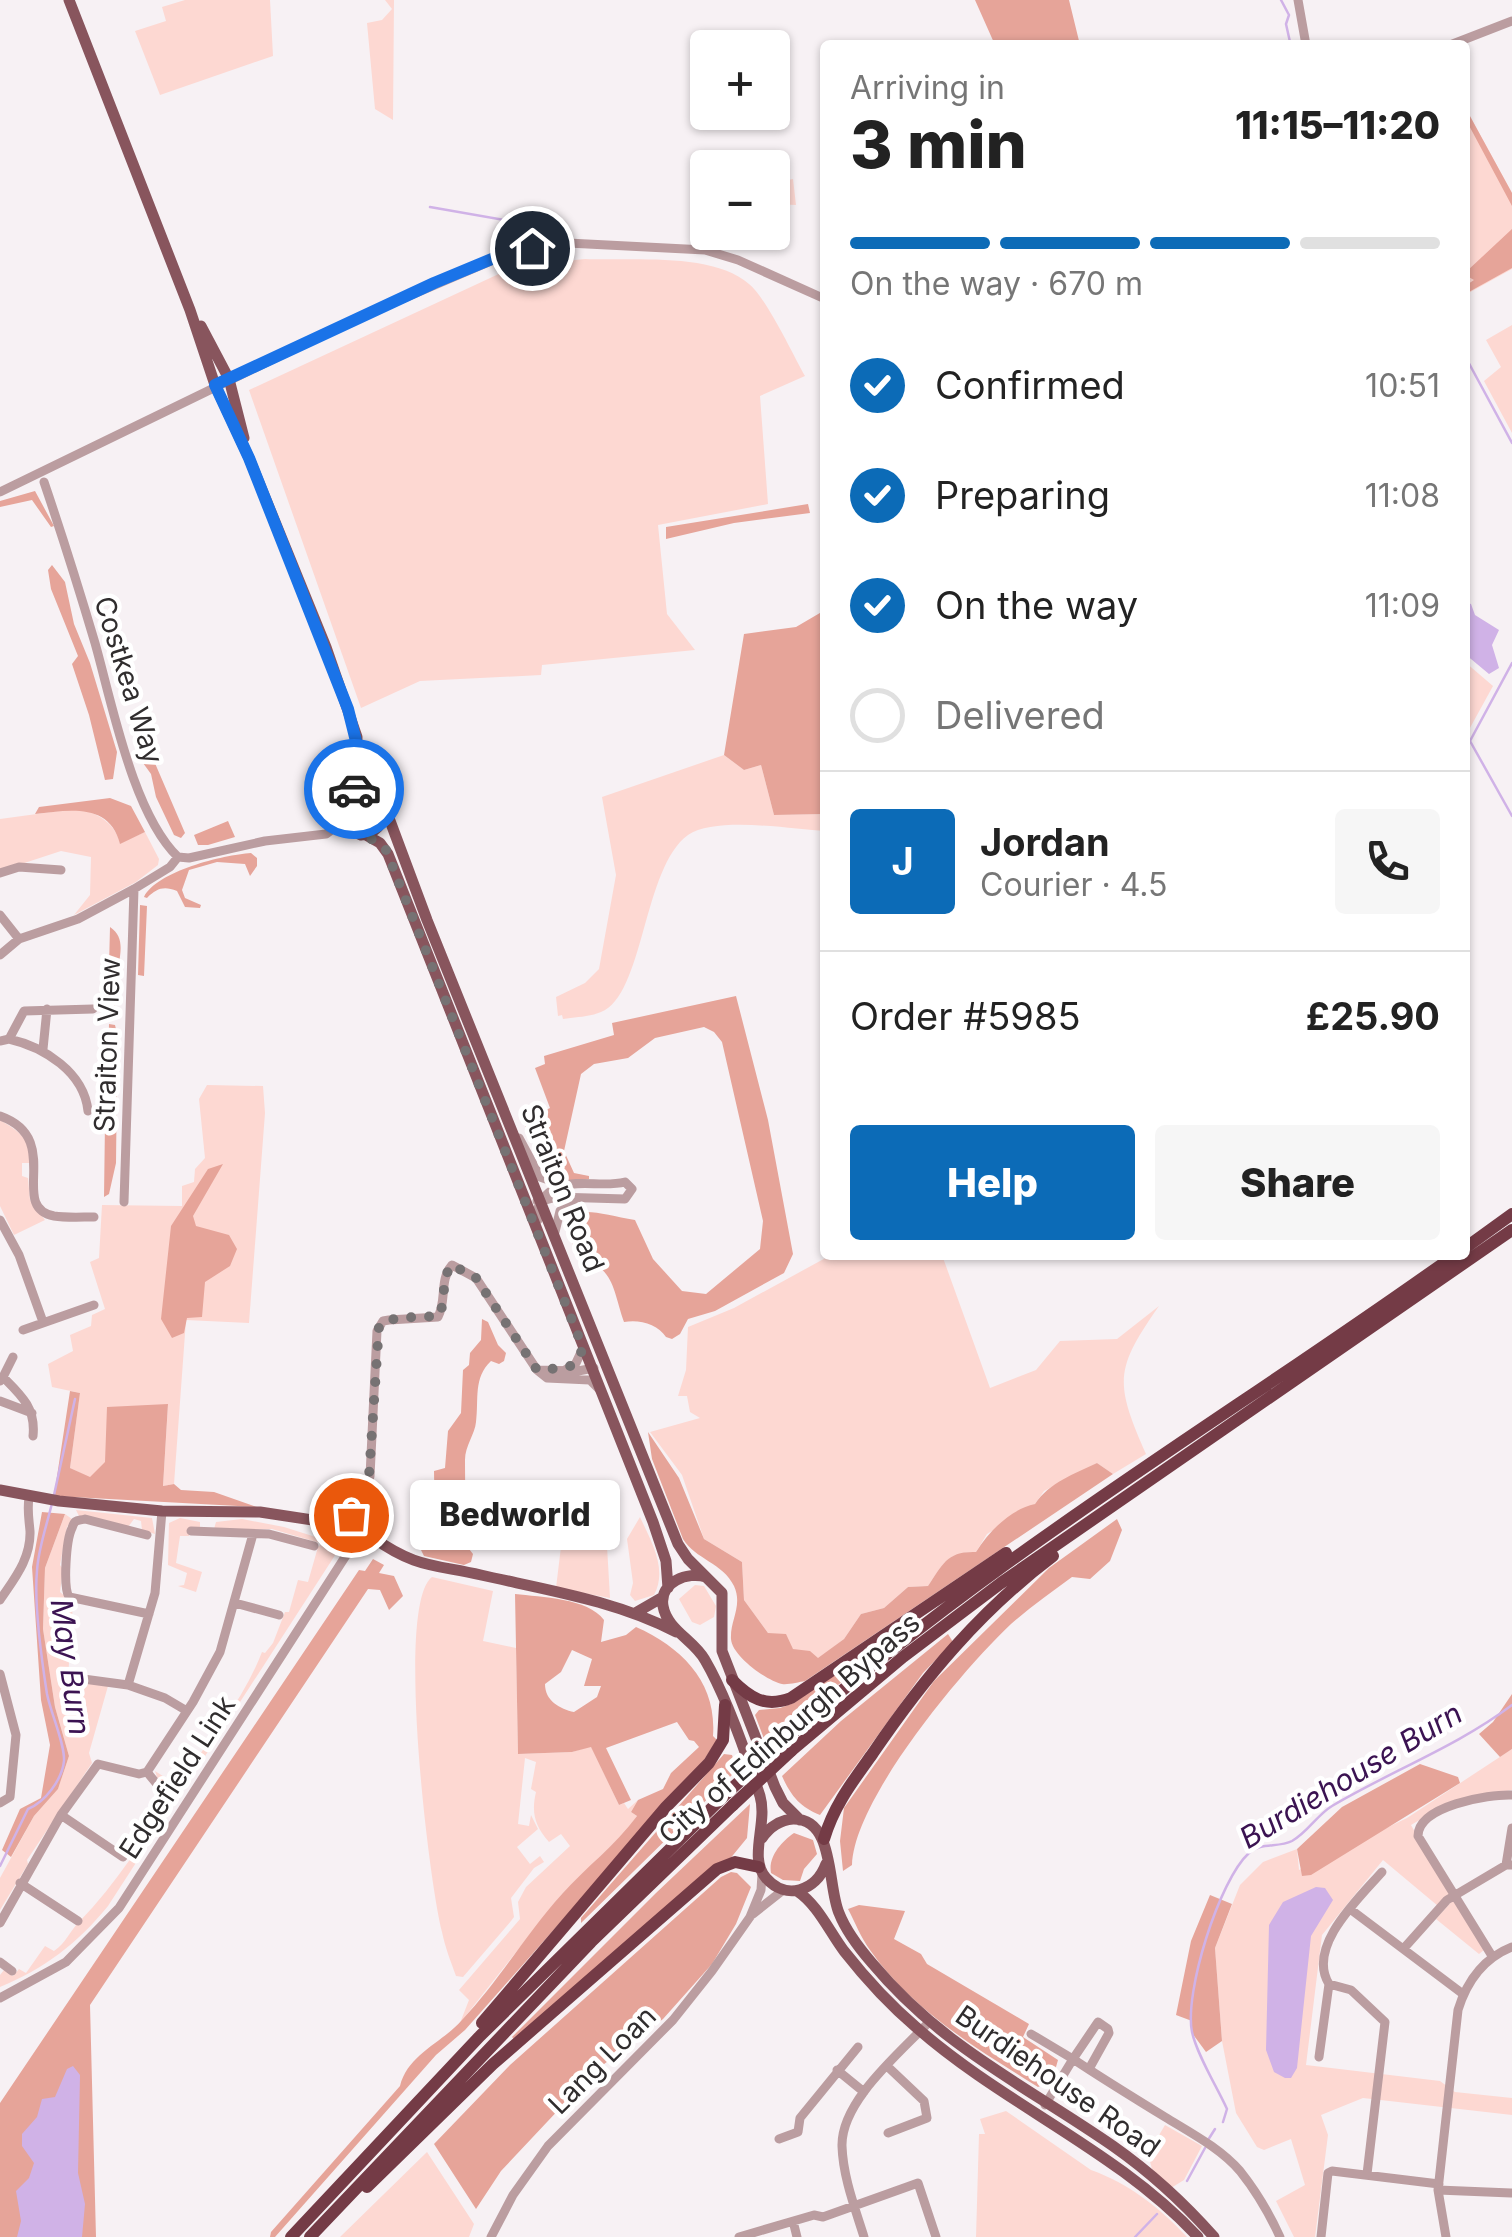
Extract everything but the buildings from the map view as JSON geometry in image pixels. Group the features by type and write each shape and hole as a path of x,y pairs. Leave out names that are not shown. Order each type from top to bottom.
{"highway":[{"path":"1470,1244 1512,1214"},
{"name":"City of Edinburgh Bypass","path":"1470,1259 1512,1230"},
{"name":"City of Edinburgh Bypass","path":"291,2237 430,2087 731,1799 938,1613 1448,1260"},
{"name":"City of Edinburgh Bypass","path":"790,1744 942,1627 1469,1260"},
{"path":"732,1680 755,1700 774,1703 791,1698 928,1604 1204,1427"},
{"path":"824,1838 839,1801 909,1700 953,1647 1046,1561 1174,1464"},
{"path":"430,2087 594,1891 708,1763 723,1740 724,1705"},
{"name":"City of Edinburgh Bypass","path":"313,2237 731,1799"},
{"path":"313,2237 493,2064 706,1878 734,1862 761,1870"}],"main road":[{"path":"69,0 190,310 215,385 249,458 348,709 357,737 356,788"},
{"path":"190,310 229,380 249,458"},
{"path":"356,788 367,788 376,794 385,810 380,826 366,834 350,832 341,823 339,804 342,797 356,788"},
{"name":"Straiton Road","path":"385,810 570,1272 599,1390 664,1552 663,1609 705,1660 760,1796 762,1838"},
{"name":"Straiton Road","path":"366,834 386,850 583,1348 678,1544 688,1560 718,1586 724,1600 719,1641 732,1680 775,1787 783,1803 800,1820"},
{"path":"0,1490 44,1500 162,1511 260,1512 344,1525"},
{"path":"363,1513 374,1523 372,1537 364,1543 354,1542 346,1536 344,1525 351,1515 363,1513"},
{"path":"372,1537 396,1555 421,1564 636,1612 680,1634"},
{"path":"636,1612 685,1576 706,1577"},
{"path":"800,1820 824,1838 827,1859 819,1878 798,1891 782,1891 761,1870 762,1838 778,1823 800,1820"},
{"name":"Burdiehouse Road","path":"827,1859 832,1892 845,1926 924,2026"},
{"name":"Burdiehouse Road","path":"798,1891 812,1903 872,1985 1144,2185 1198,2237"},
{"name":"Burdiehouse Road","path":"1042,2110 1092,2132 1147,2172 1214,2237"}],"street":[{"path":"1298,0 1305,40"},
{"path":"1463,40 1512,21"},
{"path":"0,492 215,385 486,261 552,245 600,244 722,253 820,298"},
{"path":"12,488 44,482 58,466"},
{"name":"Costkea Way","path":"54,508 51,483 58,466"},
{"name":"Costkea Way","path":"44,482 135,779 162,838 178,856"},
{"path":"0,955 18,939 78,919 134,889 170,867 178,856 189,858 265,841 314,837 332,832 341,823"},
{"path":"0,873 19,867 61,870"},
{"name":"Straiton View","path":"124,1202 134,889"},
{"path":"0,915 18,939"},
{"path":"43,1049 47,1009"},
{"path":"91,1107 72,1075 43,1049 4,1040 24,1011 93,1009"},
{"path":"0,1116 28,1133 34,1148 32,1195 41,1210 51,1216 77,1212 94,1217"},
{"path":"514,1132 526,1147 540,1178 550,1184 628,1183 632,1189 628,1198 556,1197 542,1201 522,1193"},
{"path":"555,1278 553,1258 536,1213 542,1201 564,1185"},
{"path":"554,1234 560,1211 576,1198"},
{"path":"0,1220 4,1238 19,1255 44,1322"},
{"path":"363,1513 370,1476 377,1331 383,1321 438,1316 446,1272 452,1265 476,1278 537,1370 547,1378 595,1372"},
{"path":"23,1330 81,1313 94,1305"},
{"path":"565,1370 576,1363 583,1348"},
{"path":"13,1357 1,1379 30,1405 33,1436"},
{"path":"537,1370 595,1372"},
{"path":"0,1401 32,1413"},
{"path":"0,1600 24,1561 30,1534 28,1498"},
{"path":"128,1685 157,1584 162,1511"},
{"path":"147,1535 134,1528 77,1520 69,1541 64,1590 68,1597 149,1614"},
{"path":"192,1531 268,1534 314,1546"},
{"path":"0,1922 61,1815 98,1764 139,1774 148,1772 188,1711 220,1652 253,1534"},
{"name":"Edgefield Link","path":"0,1998 66,1962 119,1908 354,1542"},
{"path":"235,1602 279,1615"},
{"path":"0,1674 16,1734 10,1797 0,1803"},
{"path":"76,1678 128,1685 188,1711"},
{"path":"148,1772 170,1792"},
{"path":"1492,1956 1418,1836 1418,1829 1442,1809 1512,1795"},
{"path":"61,1815 123,1857"},
{"path":"1405,1948 1454,1895 1509,1865 1512,1828"},
{"name":"Lang Loan","path":"750,1917 761,1890 761,1870"},
{"path":"1319,2057 1329,1984 1324,1973 1328,1940 1382,1872"},
{"path":"20,1883 78,1921"},
{"name":"Lang Loan","path":"491,2237 513,2195 548,2146 673,2020 750,1917 782,1891"},
{"path":"1350,1909 1464,1994"},
{"path":"1446,2237 1438,2187 1458,2010 1464,1994 1492,1956 1512,1947"},
{"path":"0,1962 12,1971"},
{"path":"1329,1984 1351,1990 1386,2022 1367,2174"},
{"path":"1042,2110 1095,2024 1108,2028 1110,2033 1089,2069"},
{"path":"864,2237 842,2143 845,2126 864,2092 924,2026"},
{"path":"1032,2034 1211,2146 1239,2170 1263,2203 1280,2237"},
{"path":"778,2139 798,2132 800,2118 858,2047"},
{"path":"887,2066 924,2101 927,2118 888,2132"},
{"path":"838,2070 864,2092"},
{"path":"1321,2237 1328,2173 1367,2174 1438,2187 1511,2193 1512,2180"},
{"path":"739,2237 814,2215 824,2217 918,2182 936,2237"},
{"path":"793,2221 797,2237"}],"shaded area":[{"path":"185,0 270,0 273,56 160,95 135,31 166,21 162,7"},
{"path":"385,0 394,0 393,120 375,109 367,23 382,20 392,9"},
{"path":"975,0 1069,0 1079,40 993,40"},
{"path":"1470,116 1512,193 1512,269 1470,292"},
{"path":"1470,116 1512,193 1512,206 1470,127"},
{"path":"793,179 796,205 790,205"},
{"path":"1512,229 1512,268 1470,291 1474,280 1470,278 1470,268"},
{"path":"585,259 648,259 715,267 734,274 756,291 805,376 760,396 768,504 658,525 667,614 695,650 542,665 541,675 420,681 361,708 249,390 516,266"},
{"path":"1512,325 1512,433 1484,381 1501,367 1486,340"},
{"path":"35,491 54,526 32,500 0,507 0,501"},
{"path":"808,504 810,513 734,523 666,539 666,527"},
{"path":"52,565 65,582 74,624 117,752 113,779 105,780 72,664 78,656 51,589 48,570"},
{"path":"1470,604 1475,615 1499,630 1492,645 1499,668 1489,674 1470,658"},
{"path":"820,613 820,814 774,815 761,765 744,770 724,755 744,634 796,627"},
{"path":"1470,666 1493,686 1470,728"},
{"path":"145,740 185,833 181,838 174,835 156,797 151,774 138,756 137,745"},
{"path":"724,755 744,770 761,765 774,815 820,814 820,831 735,825 701,829 688,835 673,851 661,874 636,957 615,1001 601,1012 563,1019 558,1016 556,997 585,983 599,969 616,875 602,797"},
{"path":"110,798 131,806 145,832 120,844 115,830 97,815 74,811 35,814 39,807"},
{"path":"81,808 105,821 120,843 145,832 159,859 158,865 136,882 74,915 90,895 91,857 61,851 0,871 0,819"},
{"path":"228,821 235,837 198,845 194,835"},
{"path":"251,853 257,858 257,866 250,876 245,864 217,862 189,870 182,890 185,898 201,905 200,908 185,907 177,891 168,889 144,897 162,879 176,872"},
{"path":"140,905 147,906 144,976 138,975"},
{"path":"110,927 117,933 121,949 117,976 120,992 114,1008 108,1007"},
{"path":"736,996 768,1120 793,1254 784,1273 715,1311 688,1319 680,1334 672,1339 648,1324 624,1322 605,1273 578,1260 570,1225 573,1217 590,1212 635,1220 653,1259 682,1291 706,1294 760,1249 763,1221 722,1042 704,1027 655,1038 628,1058 594,1064 581,1074 564,1151 574,1173 589,1179 562,1181 547,1173 523,1121 550,1108 535,1068 545,1064 544,1056 614,1035 612,1023"},
{"path":"109,1024 115,1025 116,1031 116,1163 109,1194 104,1197 105,1122 111,1102 107,1097"},
{"path":"207,1085 263,1086 265,1113 249,1323 186,1320 174,1484 163,1486 168,1405 90,1478 70,1468 80,1393 52,1387 48,1364 73,1351 70,1335 91,1326 92,1315 105,1309 90,1262 99,1258 102,1205 182,1206 182,1186 194,1182 195,1169 205,1158 199,1099"},
{"path":"0,1120 26,1142 30,1163 22,1163 22,1176 28,1178 30,1200 45,1220 14,1235 0,1206"},
{"path":"223,1164 193,1216 196,1226 229,1235 237,1249 230,1266 205,1282 202,1317 187,1318 184,1333 172,1338 161,1319 171,1226 208,1169"},
{"path":"822,1260 944,1260 990,1388 1036,1370 1060,1341 1117,1339 1159,1306 1134,1346 1124,1377 1129,1410 1146,1454 1113,1474 1097,1463 1044,1491 1035,1504 987,1534 976,1552 958,1554 947,1561 928,1586 908,1587 884,1608 861,1614 844,1639 818,1659 768,1633 744,1600 742,1562 704,1539 682,1475 650,1432 700,1418 690,1412 687,1396 678,1396 686,1370 688,1327 734,1308"},
{"path":"482,1319 488,1322 506,1353 499,1364 491,1361 479,1382 475,1427 465,1455 463,1503 455,1531 473,1554 471,1562 464,1565 424,1556 421,1550 433,1524 434,1471 445,1468 448,1431 461,1413 463,1370 481,1340"},
{"path":"70,1391 80,1393 70,1468 90,1477 105,1462 107,1407 168,1404 163,1486 174,1484 181,1490 214,1492 257,1507 54,1496"},
{"path":"648,1432 679,1478 704,1539 742,1562 744,1600 768,1633 786,1634 793,1649 810,1651 818,1658 844,1639 861,1614 884,1608 908,1587 928,1586 947,1560 976,1552 1001,1522 1035,1504 1055,1484 1097,1463 1113,1474 805,1681 782,1684 751,1667 733,1646 731,1632 737,1607 734,1586 683,1539 652,1459"},
{"path":"76,1510 152,1518 155,1534 142,1530 141,1521 134,1519 128,1527 79,1516"},
{"path":"605,1511 610,1598 556,1588 564,1522"},
{"path":"42,1512 65,1514 45,1568 43,1629 55,1707 69,1756 58,1789 34,1816 11,1857 2,1850 20,1809 41,1798 50,1745 41,1700 32,1567"},
{"path":"65,1514 72,1519 60,1565 60,1592 73,1603 68,1678 108,1686 89,1753 92,1763 27,1860 0,1910 0,1878 34,1816 58,1789 69,1756 55,1707 43,1629 45,1568"},
{"path":"640,1517 656,1555 659,1575 654,1595 635,1601 630,1595 633,1583 627,1539"},
{"path":"180,1518 200,1522 200,1528 190,1527 189,1536 180,1536 176,1563 202,1572 196,1592 178,1586 184,1585 187,1573 168,1565 169,1523"},
{"path":"242,1519 322,1539 320,1543 272,1529 214,1529 216,1522"},
{"path":"1117,1519 1122,1530 1110,1561 1090,1579 1072,1577 1018,1618 940,1703 871,1806 857,1838 852,1865 843,1871 840,1841 844,1808 934,1681 1049,1568"},
{"path":"326,1540 341,1546 108,1906 59,1954 31,1972 0,1987 4,1970 13,1976 19,1969 26,1973 45,1946 54,1951 62,1944 130,1860 175,1792 174,1787 158,1780 155,1771 169,1780 184,1777 237,1701 262,1652 273,1643 285,1612 289,1612 298,1580 308,1582 318,1547"},
{"path":"373,1559 384,1565 379,1573 394,1576 403,1596 389,1610 380,1590 368,1589 90,2005 96,2237 0,2237 0,2103 359,1570 365,1571"},
{"path":"432,1577 493,1591 483,1641 516,1648 518,1754 572,1752 591,1746 619,1805 624,1803 628,1809 638,1800 631,1812 637,1816 625,1832 562,1894 460,2023 469,2000 459,1990 520,1919 518,1902 526,1887 570,1846 561,1834 549,1842 537,1825 536,1792 531,1789 536,1762 525,1758 518,1824 529,1826 531,1815 538,1829 517,1847 530,1864 540,1856 544,1862 534,1868 511,1898 511,1921 463,1977 456,1976 436,1904 418,1746 416,1637 421,1598"},
{"path":"695,1585 704,1586 716,1606 714,1617 700,1625 692,1622 679,1599"},
{"path":"515,1594 587,1607 604,1620 601,1642 626,1635 636,1627 668,1645 703,1684 717,1740 704,1760 465,2030 436,2055 275,2237 270,2237 400,2086 410,2065 462,2020 562,1894 628,1827 637,1816 631,1812 638,1800 663,1789 671,1773 699,1747 677,1722 606,1748 631,1800 619,1805 591,1747 572,1752 518,1754","holes":["572,1650 592,1659 584,1686 601,1686 597,1697 574,1712 554,1703 545,1684 561,1672"]},
{"path":"948,1634 953,1642 923,1673 820,1815 802,1804 782,1776 841,1721"},
{"path":"889,1635 893,1640 766,1744 755,1715 759,1710 794,1703"},
{"path":"1512,1694 1512,1749 1500,1757 1479,1734 1493,1722"},
{"path":"1512,1749 1512,1790 1452,1801 1411,1825 1450,1895 1438,1906 1383,1860 1322,1935 1306,2065 1440,2081 1455,2092 1512,2098 1512,2115 1363,2098 1321,2115 1328,2135 1315,2237 1294,2237 1276,2201 1305,2185 1291,2139 1264,2150 1257,2147 1236,2113 1222,2041 1215,1948 1240,1885 1263,1862 1297,1849 1299,1870 1407,1818"},
{"path":"724,1754 732,1755 737,1770 581,1923 581,1918"},
{"path":"1420,1764 1458,1777 1460,1783 1311,1875 1302,1876 1297,1849 1342,1807"},
{"path":"750,1804 747,1838 729,1860 515,2040 512,2037 656,1893"},
{"path":"794,1833 813,1840 817,1854 804,1869 800,1881 783,1880 771,1873 776,1850"},
{"path":"731,1872 751,1887 736,1924 712,1964 663,2019 595,2071 501,2171 476,2209 434,2144 510,2065"},
{"path":"1316,1887 1325,1888 1333,1900 1311,1936 1297,2068 1291,2078 1285,2078 1274,2072 1266,2050 1269,1925 1283,1902"},
{"path":"1210,1895 1232,1904 1215,1948 1222,2041 1206,2052 1192,2033 1192,2021 1176,2015 1191,1941"},
{"path":"1453,1900 1484,1950 1479,1954 1436,1919"},
{"path":"859,1905 905,1911 894,1939 921,1954 927,1964 1029,2024 1023,2037 1058,2060 1052,2081 1038,2087 947,2027 905,1991 861,1935 848,1909"},
{"path":"73,2066 80,2075 78,2173 85,2204 82,2237 17,2237 21,2221 16,2191 29,2178 34,2163 22,2146 22,2134 37,2117 42,2099 55,2097 67,2069"},
{"path":"1006,2111 1091,2170 1142,2197 1187,2237 976,2237 979,2134 985,2134 980,2119"},
{"path":"1165,2125 1202,2146 1184,2180 1171,2188 1152,2169 1148,2154"},
{"path":"427,2152 474,2224 469,2237 340,2237"}],"waterway":[{"path":"1281,0 1289,15 1286,24 1290,40"},
{"path":"430,207 538,226 548,235"},
{"path":"1470,365 1512,443"},
{"path":"1512,663 1470,741 1512,816"},
{"name":"May Burn","path":"54,1495 75,1399"},
{"name":"May Burn","path":"0,1866 28,1809 52,1790 64,1761 47,1694 37,1599 39,1554 52,1503"},
{"name":"Burdiehouse Burn","path":"1223,2122 1227,2109 1198,2051 1191,2014 1206,1938 1238,1867 1254,1850 1292,1841 1332,1806 1469,1733 1512,1705"},
{"name":"Burdiehouse Burn","path":"1208,2140 1215,2129"},
{"name":"Burdiehouse Burn","path":"1187,2181 1205,2148"},
{"name":"Burdiehouse Burn","path":"1135,2237 1157,2214"}],"way so far":[{"path":"351,1515 363,1513 368,1491 379,1326 396,1318 422,1320 438,1316 446,1272 452,1265 476,1278 537,1370 565,1370 576,1363 583,1348 386,850 366,834 350,832 340,820 342,797 354,789"}],"place":[{"name":"Bedworld","path":"351,1515"}],"route":[{"path":"354,789 358,749 348,709 249,458 215,385 434,283 499,256 532,248"}]}
